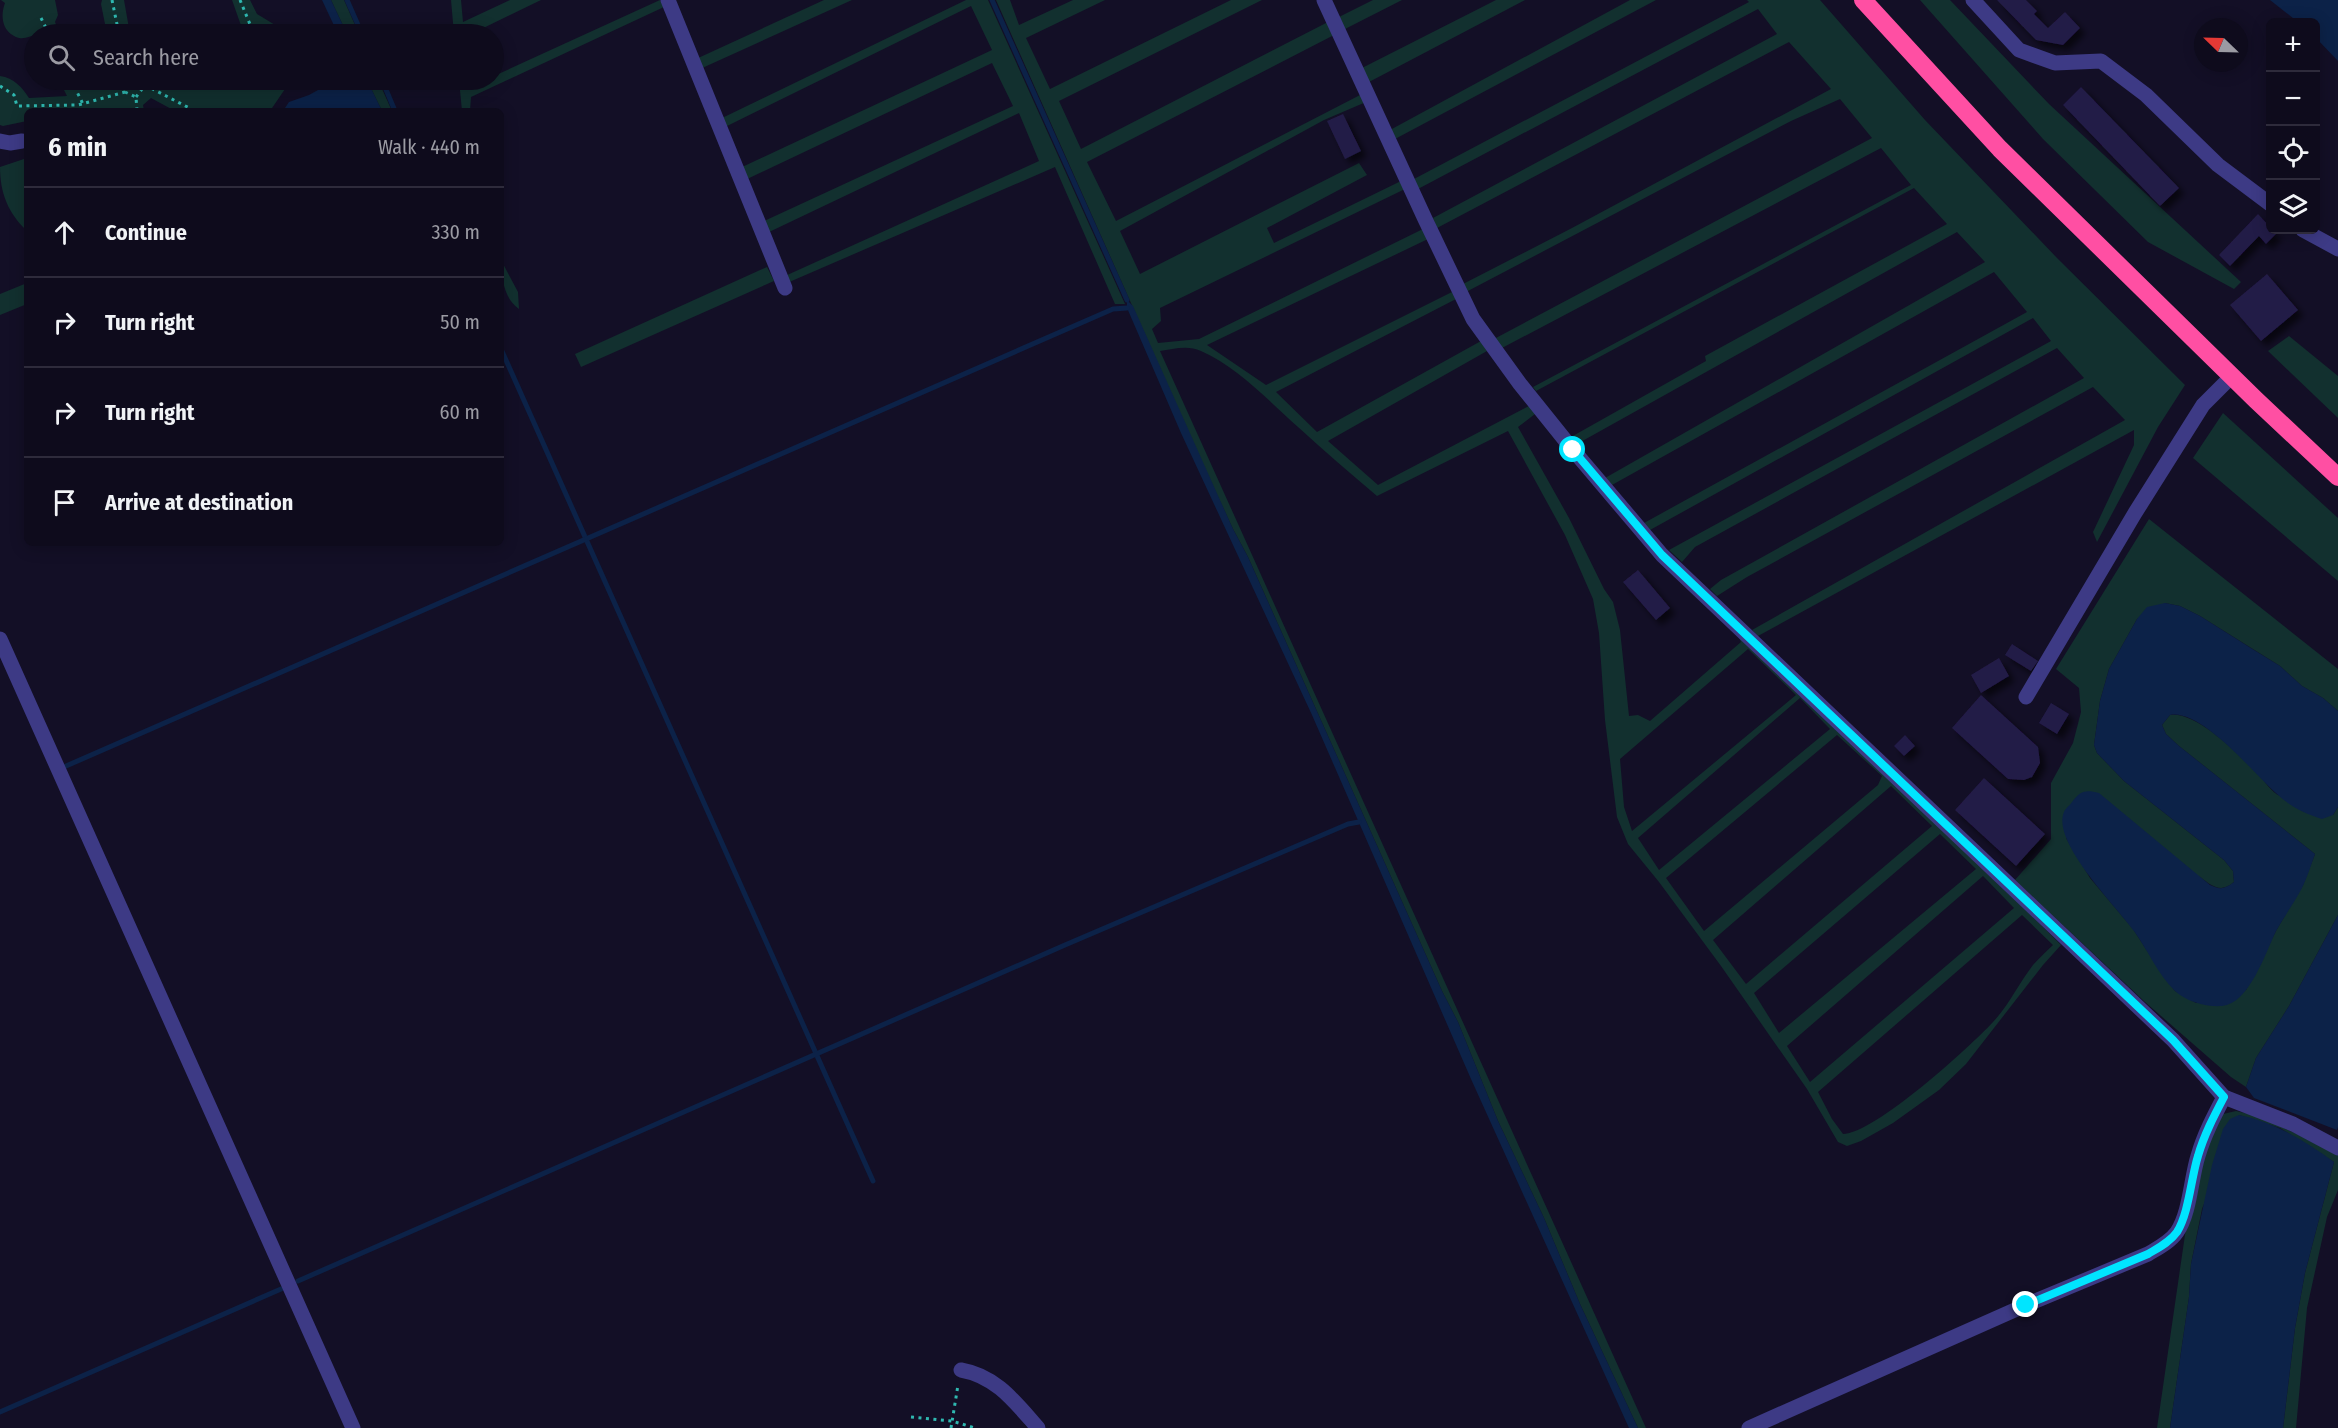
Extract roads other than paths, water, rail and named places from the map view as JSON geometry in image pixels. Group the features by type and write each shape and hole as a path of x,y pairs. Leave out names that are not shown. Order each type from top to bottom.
{"highway":[{"path":"1863,0 2000,149 2338,477"}],"street":[{"path":"668,0 785,288"},
{"path":"1324,0 1420,210 1473,319 1520,384 1662,555 2173,1040 2224,1097 2293,1124 2338,1148"},
{"path":"1973,0 2019,50 2055,63 2101,61 2146,95 2218,165 2266,200"},
{"path":"0,141 10,143 22,141"},
{"path":"2310,234 2338,249"},
{"path":"2026,697 2135,513 2203,405 2232,376"},
{"path":"0,639 353,1428"},
{"path":"1749,1428 2026,1305 2148,1254 2164,1244 2177,1232 2198,1156 2210,1123 2224,1097"},
{"path":"961,1370 988,1378 1005,1391 1038,1428"}],"water":[{"path":"322,0 331,0 342,24 333,24"},
{"path":"2270,0 2338,0 2338,61 2320,42 2320,18 2293,18"},
{"path":"318,90 372,90 381,108 285,108 289,102"},
{"path":"1127,300 1133,306 1233,529 1248,557 1442,991 1458,1022 1498,1121 1638,1428 1629,1428 1471,1079 1312,715 1181,433 1127,308"},
{"path":"2165,603 2180,606 2200,616 2280,666 2302,686 2323,698 2338,711 2338,807 2333,815 2322,819 2287,802 2227,745 2197,722 2183,716 2170,715 2162,725 2166,734 2179,746 2315,854 2302,888 2276,931 2255,976 2240,996 2232,1003 2222,1006 2203,1005 2191,1001 2169,985 2134,931 2076,857 2067,840 2063,825 2065,811 2078,795 2087,791 2099,793 2210,885 2222,888 2234,882 2233,871 2224,860 2124,781 2097,753 2094,745 2100,701 2109,669 2137,619 2147,607"},
{"path":"2338,915 2337,1130 2254,1098 2246,1087 2256,1058 2289,1006"},
{"path":"2239,1115 2265,1122 2289,1133 2334,1162 2305,1273 2295,1328 2283,1428 2170,1428 2189,1297 2191,1264 2212,1165 2223,1129 2230,1119"}],"waterway":[{"path":"347,0 358,24"},
{"path":"992,0 1127,300"},
{"path":"386,90 394,108"},
{"path":"66,766 1113,309 1127,308"},
{"path":"504,356 873,1181"},
{"path":"298,1281 1065,945 1348,824 1359,822"},
{"path":"0,1412 281,1289"}]}
